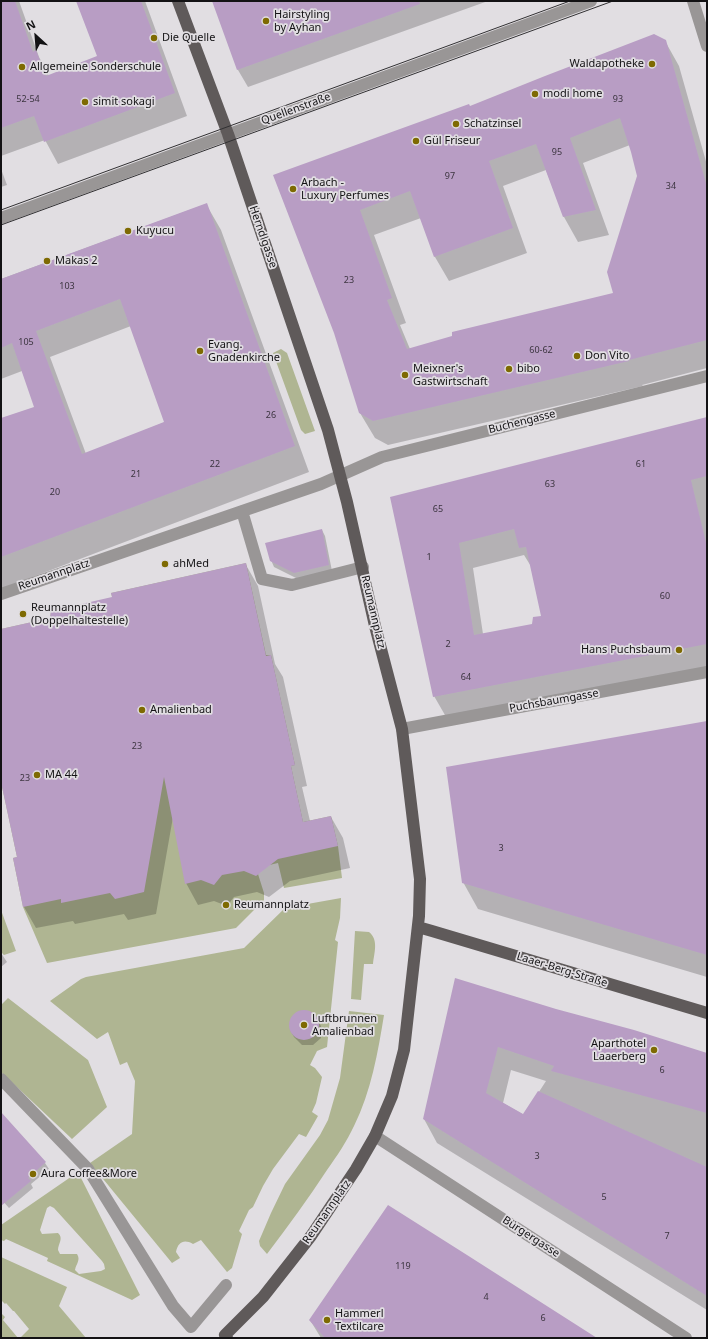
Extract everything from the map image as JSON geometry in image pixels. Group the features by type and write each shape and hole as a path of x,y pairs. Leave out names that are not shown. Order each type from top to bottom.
{"main road":[{"name":"Herndlgasse","path":"178,1 228,134 328,430 340,475"},
{"name":"Reumannplatz","path":"225,1337 263,1297 311,1236 344,1189 375,1136 392,1096 404,1050 418,927 420,879 402,729 340,475"},
{"name":"Laaer-Berg-Straße","path":"418,927 707,1013"}],"street":[{"name":"Quellenstraße","path":"1,218 591,1"},
{"path":"693,1 707,46"},
{"name":"Buchengasse","path":"340,475 382,457 707,376"},
{"name":"Reumannplatz","path":"1,594 321,484 340,475"},
{"path":"242,511 262,579 292,585 363,567"},
{"name":"Puchsbaumgasse","path":"402,729 707,672"},
{"path":"1,1079 88,1169 173,1306 191,1327 226,1285"},
{"name":"Bürgergasse","path":"375,1136 686,1338"}],"green space":[{"path":"281,349 287,353 315,431 305,434 301,430 273,353"},
{"name":"Amalienbad","path":"246,563 266,655 271,655 295,765 291,766 303,822 331,816 338,846 342,878 284,888 278,863 265,866 258,874 264,893 264,900 236,928 47,963 23,907 13,858 17,857 1,782 1,629 50,618 51,611 80,604 84,610 114,604 111,593"},
{"path":"341,898 340,918 335,940 338,942 327,1047 317,1051 310,1065 315,1068 322,1077 316,1103 312,1112 318,1116 306,1137 299,1134 273,1169 253,1207 249,1210 239,1231 242,1234 232,1268 227,1272 201,1240 193,1244 182,1242 178,1246 176,1252 180,1258 172,1263 90,1163 132,1134 135,1081 127,1062 120,1065 108,1032 97,1039 50,1001 86,977 244,948 285,908"},
{"path":"1,910 16,951 4,955 1,952"},
{"path":"355,931 369,932 375,943 373,964 364,964 361,1000 351,999"},
{"path":"8,998 88,1060 107,1107 72,1139 1,1072 1,1005"},
{"path":"349,1011 384,1015 376,1057 365,1100 354,1126 342,1148 267,1254 260,1246 259,1241 271,1213 285,1184 320,1135 328,1120 340,1078"},
{"path":"78,1172 140,1295 132,1300 47,1261 48,1258 6,1239 4,1241 1,1240 1,1225","holes":["50,1206 54,1208 102,1261 105,1269 101,1271 79,1274 75,1270 78,1260 77,1254 60,1254 58,1250 61,1237 60,1235 58,1233 42,1234 40,1230 47,1208"]},
{"path":"1,1257 67,1287 59,1306 86,1338 20,1338 29,1329 14,1311 1,1300"},
{"path":"1,1313 5,1317 3,1320 18,1338 1,1338"}],"building":[{"path":"1,1 15,1 33,52 36,50 46,76 97,56 76,1 141,1 175,93 44,142 34,116 1,128"},
{"name":"Hairstyling by Ayhan","path":"212,1 419,1 420,4 237,70"},
{"path":"654,34 666,40 707,187 707,340 629,361 373,421 359,413 334,333 273,175 469,104 470,106","holes":["620,118 637,176 607,272 613,293 452,332 452,336 407,349 387,300 392,298 360,210 410,191 434,257 513,228 489,161 536,144 563,217 596,210 570,138"]},
{"path":"207,203 295,446 1,557 1,418 34,407 12,343 1,348 1,279","holes":["120,299 164,422 82,454 36,331"]},
{"path":"707,417 707,476 691,480 707,547 707,644 433,697 390,497","holes":["514,529 519,548 526,547 541,616 533,617 532,624 474,635 459,543"]},
{"path":"322,529 329,565 294,573 270,561 265,543"},
{"name":"Amalienbad","path":"246,563 266,656 271,655 295,765 291,766 303,822 331,816 338,846 278,859 256,876 244,871 222,875 214,885 201,880 185,884 164,777 144,892 115,899 110,893 61,903 61,899 23,907 13,858 17,857 1,782 1,629 50,618 51,611 112,597 111,593"},
{"path":"707,721 707,955 462,883 446,767"},
{"path":"455,978 556,1009 634,1030 707,1053 707,1113 551,1071 554,1066 498,1047 486,1093 523,1114 538,1091 707,1167 707,1296 423,1119"},
{"name":"Luftbrunnen Amalienbad","path":"304,1010 310,1011 318,1019 318,1031 310,1039 304,1040 298,1039 290,1031 289,1025 290,1019 298,1011"},
{"path":"1,1112 46,1162 28,1178 31,1181 1,1206"},
{"path":"388,1205 597,1338 325,1338 309,1320"}],"tram line":[{"path":"1,210 570,1"},
{"path":"1,225 613,1"}],"place":[{"name":"Hairstyling by Ayhan","path":"266,21"},
{"name":"Die Quelle","path":"154,38"},
{"name":"Waldapotheke","path":"652,64"},
{"name":"Allgemeine Sonderschule","path":"22,67"},
{"name":"modi home","path":"535,94"},
{"name":"simit sokagi","path":"85,102"},
{"name":"Schatzinsel","path":"456,124"},
{"name":"Gül Friseur","path":"416,141"},
{"name":"Arbach - Luxury Perfumes","path":"293,189"},
{"name":"Kuyucu","path":"128,231"},
{"name":"Makas 2","path":"47,261"},
{"name":"Evang. Gnadenkirche","path":"200,351"},
{"name":"Don Vito","path":"577,356"},
{"name":"bibo","path":"509,369"},
{"name":"Meixner's Gastwirtschaft","path":"405,375"},
{"name":"ahMed","path":"165,564"},
{"name":"Reumannplatz (Doppelhaltestelle)","path":"23,614"},
{"name":"Hans Puchsbaum","path":"679,650"},
{"name":"Amalienbad","path":"142,710"},
{"name":"MA 44","path":"37,775"},
{"name":"Reumannplatz","path":"226,905"},
{"name":"Luftbrunnen Amalienbad","path":"304,1025"},
{"name":"Aparthotel Laaerberg","path":"654,1050"},
{"name":"Aura Coffee&More","path":"33,1174"},
{"name":"Hammerl Textilcare","path":"327,1320"}]}
